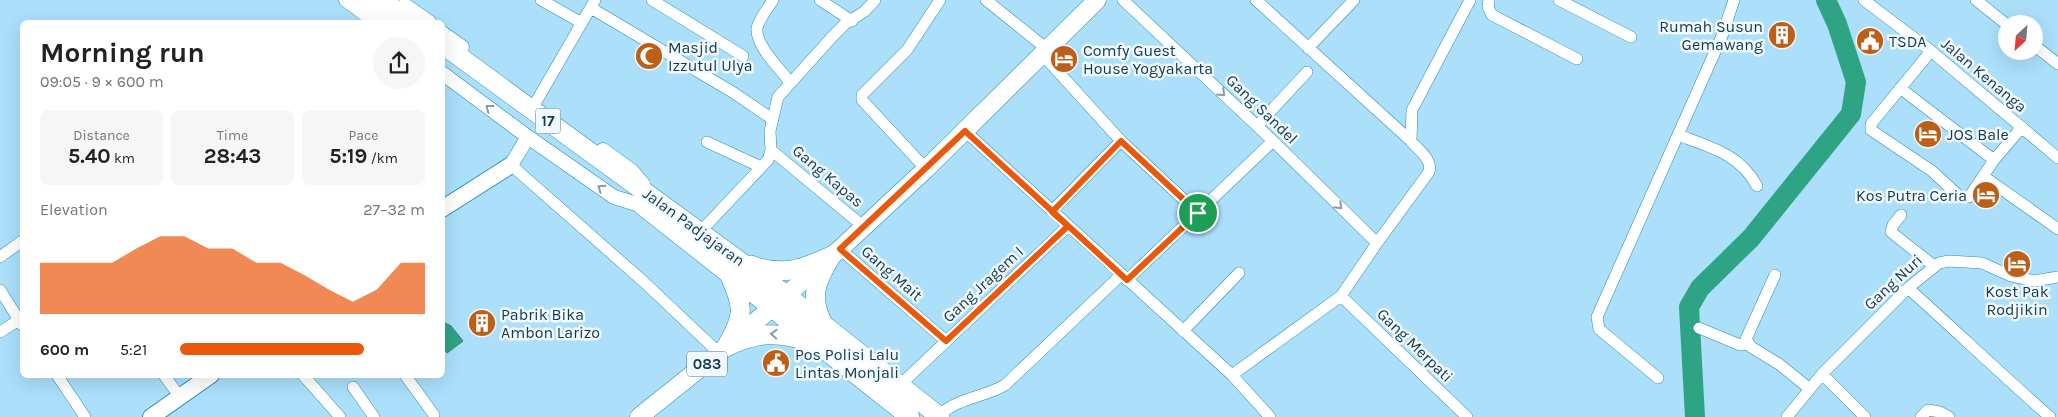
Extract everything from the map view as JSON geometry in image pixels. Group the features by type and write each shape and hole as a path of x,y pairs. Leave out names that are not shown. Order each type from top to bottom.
{"highway":[{"path":"366,0 393,20"},
{"path":"382,0 410,20"},
{"name":"Jalan Padjajaran","path":"445,46 734,267 786,295 898,386 940,416"},
{"name":"Jalan Padjajaran","path":"445,59 649,203 700,232 772,307 910,417"},
{"path":"723,350 737,328 741,309 734,267 788,271 805,268 836,252"},
{"path":"823,325 814,302 815,289 820,276 836,252"},
{"path":"723,350 745,338 776,334 795,337 821,346"}],"main road":[{"path":"772,307 864,227 926,169 1097,0"},
{"path":"445,207 511,165"},
{"name":"083","path":"639,417 723,350 772,307"},
{"path":"151,417 207,378"}],"street":[{"path":"346,0 373,20"},
{"path":"398,0 426,20"},
{"path":"541,0 582,22"},
{"path":"652,0 743,56"},
{"path":"773,0 758,26 758,34 765,51 790,82"},
{"path":"820,0 852,20"},
{"path":"700,232 768,160 771,150 772,119 778,98 790,82 845,24 875,0"},
{"path":"926,169 862,100 862,95 906,50 940,0"},
{"path":"986,0 1044,51 1121,141 1198,213"},
{"name":"Gang Sandel","path":"1123,0 1258,126 1377,243"},
{"path":"1232,375 1341,296 1429,172 1430,164 1411,141 1256,0"},
{"path":"1308,48 1354,0"},
{"path":"1411,141 1412,110 1470,0"},
{"path":"1489,0 1488,7 1492,15 1577,59"},
{"path":"1560,0 1631,37"},
{"path":"1658,378 1599,329 1597,318 1728,22 1734,0"},
{"name":"Jalan Kenanga","path":"1864,0 1931,51 2058,158"},
{"path":"1976,0 1998,18"},
{"path":"536,102 593,4 772,119"},
{"path":"445,35 632,170 649,203"},
{"path":"1931,51 1872,124 1871,130 1932,171 1960,197 1969,197 1994,160 2022,127"},
{"path":"2043,52 2058,64"},
{"path":"1258,126 1306,72"},
{"path":"445,75 528,137 614,197 649,203"},
{"path":"1900,88 1994,160"},
{"path":"965,131 1232,375 1270,417"},
{"path":"1678,135 1731,156 1751,175 1757,186"},
{"path":"528,137 511,165 723,350"},
{"path":"1052,212 1121,141"},
{"path":"940,416 947,408 1005,385 1198,213 1273,141"},
{"path":"707,142 760,167"},
{"name":"Gang Kapas","path":"771,150 864,227"},
{"path":"1983,176 2058,230"},
{"path":"1901,214 1893,225 1891,232 1934,266"},
{"name":"Gang Jragem I","path":"898,386 1068,226"},
{"path":"0,257 20,242"},
{"name":"Gang Mait","path":"836,252 946,341"},
{"name":"Gang Nuri","path":"1787,417 1822,374 1908,288 1938,263 1948,261 1982,263 2011,276 2034,281 2058,277"},
{"path":"1183,331 1239,273"},
{"path":"1775,274 1746,339 1748,344 1779,364 1810,389"},
{"path":"1908,288 2050,417"},
{"path":"0,290 20,320"},
{"name":"Gang Merpati","path":"1341,296 1467,417"},
{"path":"0,332 20,322"},
{"path":"1699,328 1740,345 1748,344"},
{"path":"1822,374 1865,417"},
{"path":"59,378 85,417"},
{"path":"166,378 180,397"},
{"path":"305,378 340,417"},
{"path":"407,378 434,415"},
{"path":"353,387 374,417"},
{"path":"1921,417 1928,410 1933,410 1949,417"}],"shaded area":[{"path":"445,323 451,326 463,341 447,353 445,350"}],"waterway":[{"path":"1695,417 1689,307 1700,288 1751,238 1851,114 1856,82 1837,24 1826,0"}],"place":[{"name":"Rumah Susun Gemawang","path":"1782,35"},
{"name":"TSDA","path":"1870,41"},
{"name":"Masjid Izzutul Ulya","path":"649,56"},
{"name":"Comfy Guest House Yogyakarta","path":"1064,59"},
{"name":"JOS Bale","path":"1928,134"},
{"name":"Kos Putra Ceria","path":"1986,195"},
{"name":"Kost Pak Rodjikin","path":"2017,264"},
{"name":"Pabrik Bika Ambon Larizo","path":"482,323"},
{"name":"Pos Polisi Lalu Lintas Monjali","path":"776,363"}],"route":[{"path":"1198,213 1121,141 1052,212 1068,226 946,341 840,249 965,131 1052,212 1127,280 1198,213"}]}
